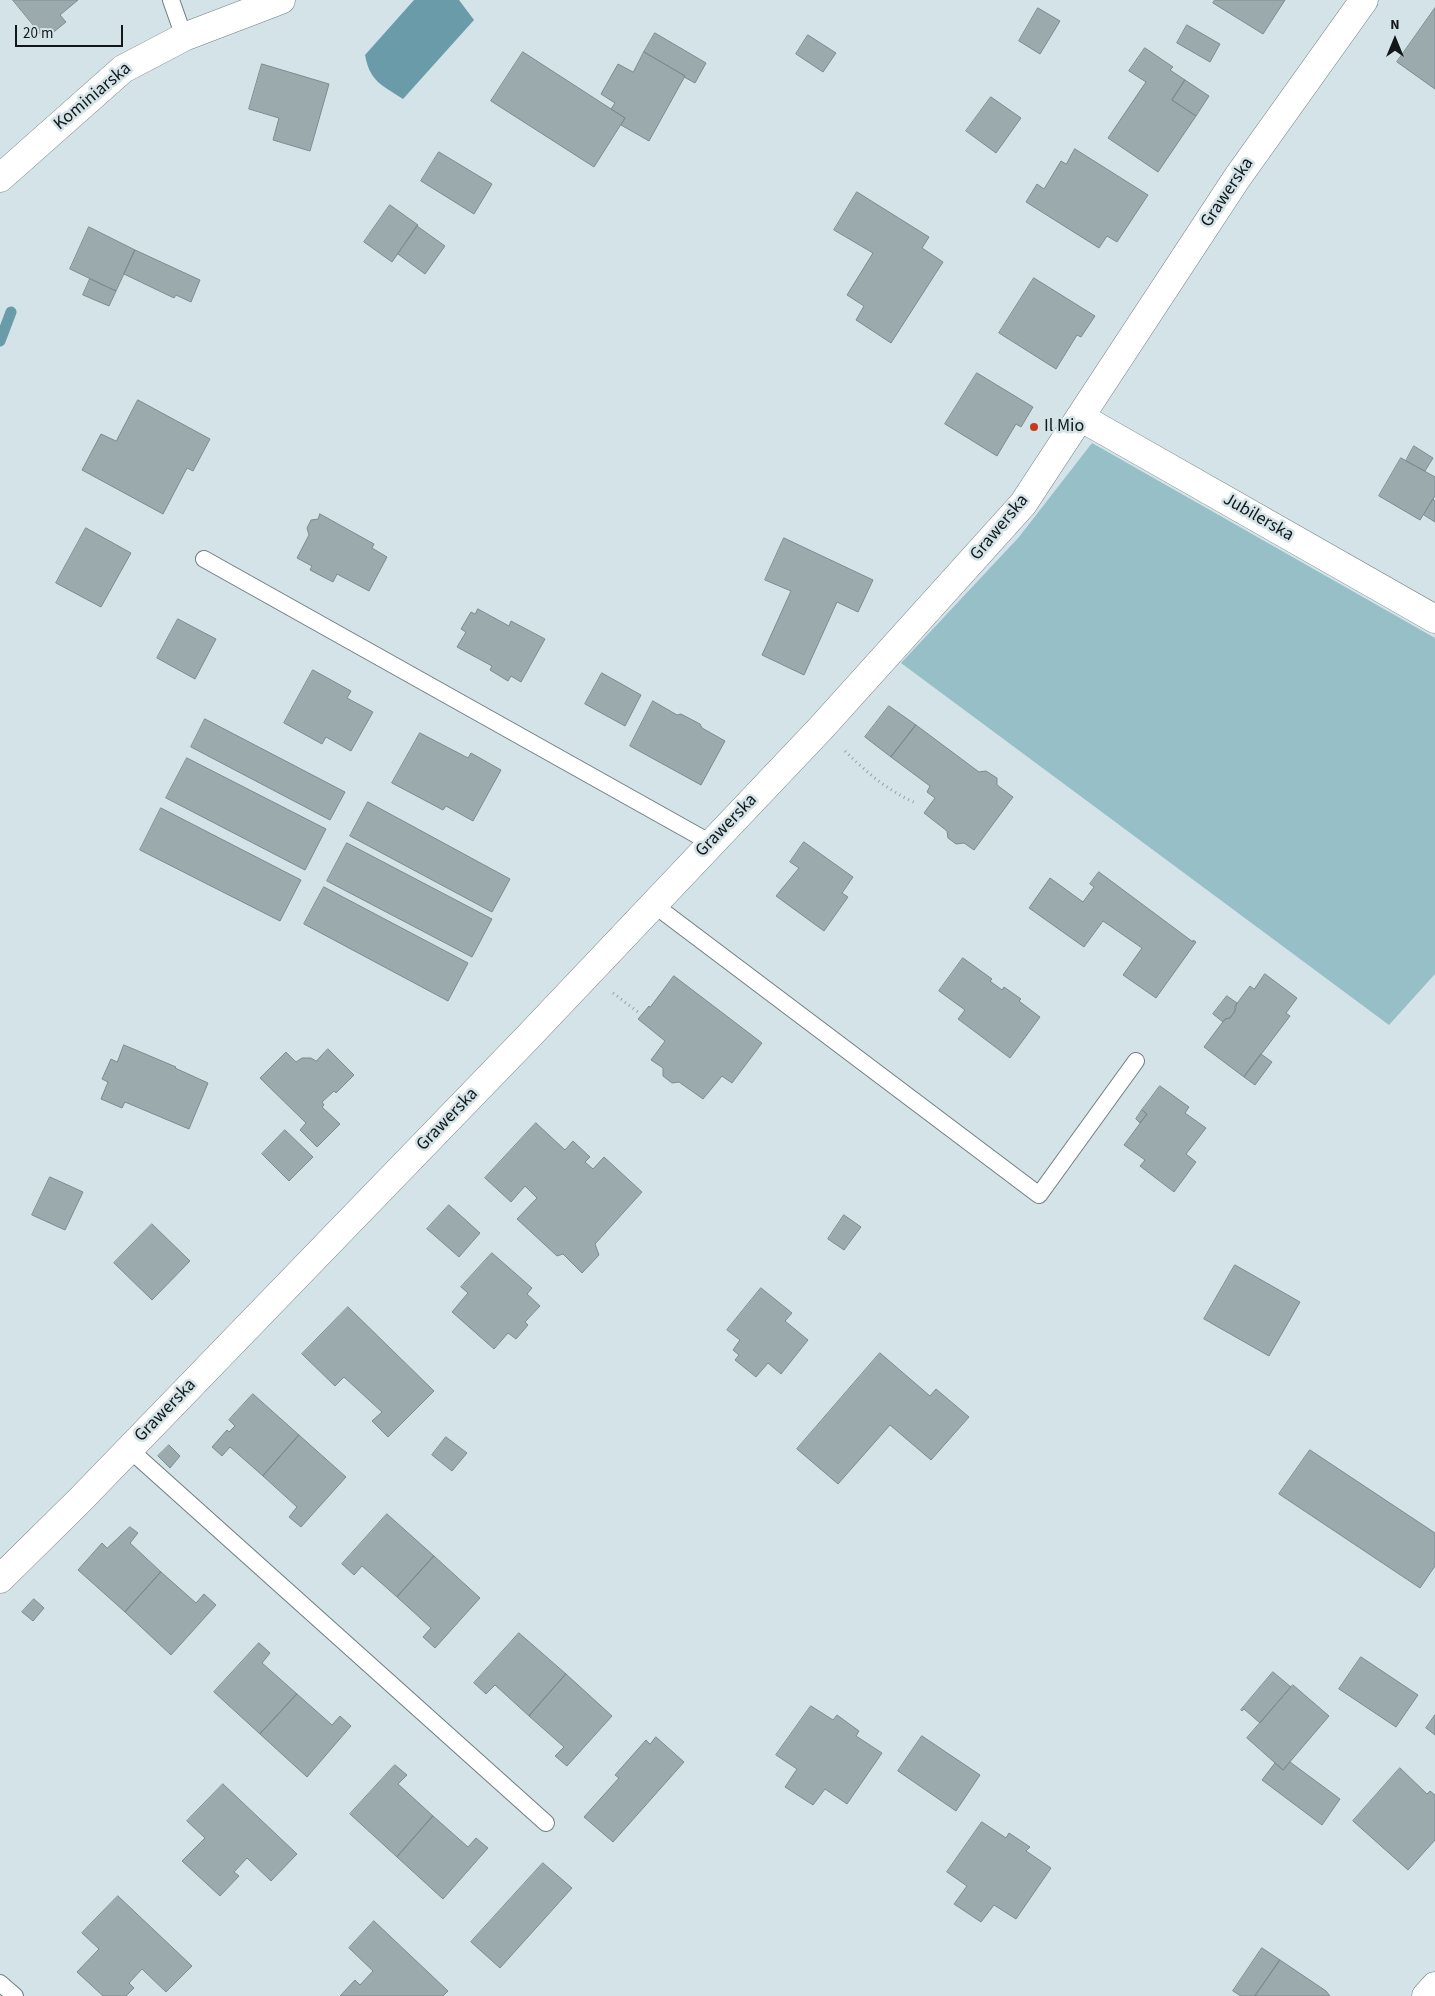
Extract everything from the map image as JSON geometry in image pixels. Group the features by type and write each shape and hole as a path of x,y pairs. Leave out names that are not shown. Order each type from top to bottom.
{"street":[{"name":"Kominiarska","path":"0,178 123,68 184,38 281,0"},
{"name":"Grawerska","path":"0,1579 129,1449 528,1037 821,728 1023,504 1237,178 1364,0"},
{"name":"Jubilerska","path":"1080,417 1435,619"},
{"path":"1426,1996 1435,1986"}],"lane":[{"path":"171,0 184,38"},
{"path":"204,559 711,843"},
{"path":"653,904 1039,1195 1136,1061"},
{"path":"129,1449 546,1823"},
{"path":"0,1983 15,1996"}],"path":[{"path":"844,750 878,781 899,796 916,803"},
{"path":"612,992 638,1012"}],"shaded area":[{"path":"414,0 459,0 474,20 403,99 378,82 370,71 365,55"},
{"path":"1092,443 1435,638 1435,974 1389,1025 901,663 1019,537"}],"building":[{"path":"13,0 78,0 60,15 66,22 45,39"},
{"path":"1215,0 1285,0 1263,34 1213,3"},
{"path":"1038,8 1060,21 1040,54 1019,41"},
{"path":"1435,8 1435,89 1397,62"},
{"path":"1187,25 1220,44 1210,62 1177,43"},
{"path":"655,33 706,63 695,83 644,52"},
{"path":"808,35 836,53 823,72 796,54"},
{"path":"1145,48 1173,67 1170,70 1185,80 1172,100 1196,116 1158,172 1108,138 1146,82 1129,71"},
{"path":"523,52 625,118 594,167 491,101"},
{"path":"644,52 685,76 649,141 621,125 625,118 611,109 615,103 601,94 618,64 633,72"},
{"path":"262,64 329,84 310,151 273,140 279,118 249,109"},
{"path":"1185,80 1209,96 1196,116 1172,100"},
{"path":"991,97 1021,118 996,153 966,131"},
{"path":"1075,149 1148,195 1117,242 1107,236 1099,248 1026,202 1037,184 1044,189 1061,161 1066,164"},
{"path":"439,152 492,184 474,214 421,181"},
{"path":"857,192 929,237 922,248 943,262 891,343 856,320 864,306 847,295 873,253 834,230"},
{"path":"390,205 418,225 392,262 364,242"},
{"path":"417,226 445,246 425,274 398,254"},
{"path":"89,227 135,250 116,291 70,269"},
{"path":"135,250 200,280 191,302 176,295 174,298 124,274"},
{"path":"1034,278 1095,316 1081,337 1077,335 1056,369 999,333"},
{"path":"90,279 116,291 109,306 83,295"},
{"path":"977,373 1033,407 1021,427 1016,424 997,456 945,424"},
{"path":"138,400 210,439 193,471 187,468 163,514 82,470 101,434 116,441"},
{"path":"1414,446 1433,458 1425,471 1406,461"},
{"path":"1401,458 1435,477 1435,496 1420,520 1379,496"},
{"path":"1433,499 1435,501 1435,522 1424,515"},
{"path":"320,514 374,544 372,548 387,557 369,591 337,574 333,582 310,570 312,566 297,558 309,535 307,528 311,520 318,519"},
{"path":"86,528 131,553 101,607 56,583"},
{"path":"784,538 873,580 858,612 837,602 804,675 762,655 791,591 765,580"},
{"path":"478,609 509,626 511,621 545,639 521,682 511,676 508,681 490,670 492,666 457,647 466,632 461,629 471,612 475,614"},
{"path":"178,619 216,639 195,679 157,658"},
{"path":"313,670 351,691 347,698 373,712 351,751 326,737 322,744 284,723"},
{"path":"602,673 641,695 625,726 585,704"},
{"path":"653,701 677,715 681,714 700,724 702,728 725,741 701,785 630,746"},
{"path":"889,706 916,725 891,757 865,737"},
{"path":"205,719 345,792 330,820 191,747"},
{"path":"916,725 979,772 986,771 997,778 997,785 1013,797 974,850 964,843 956,844 948,838 947,831 924,813 935,798 927,792 930,786 891,757"},
{"path":"420,733 468,758 471,753 501,770 473,821 446,806 443,810 392,783"},
{"path":"187,758 326,829 305,870 166,798"},
{"path":"368,802 510,879 492,912 350,836"},
{"path":"161,808 301,880 280,921 140,850"},
{"path":"804,842 853,877 842,893 848,897 824,931 776,896 799,868 790,862"},
{"path":"347,843 492,919 472,957 327,881"},
{"path":"1099,872 1193,942 1193,940 1196,942 1156,998 1123,975 1142,948 1103,921 1084,947 1029,908 1050,878 1083,902 1094,887 1090,884"},
{"path":"324,887 468,963 448,1001 304,924"},
{"path":"963,958 992,979 990,981 1002,990 1004,987 1021,999 1019,1001 1040,1017 1010,1058 958,1019 965,1010 939,991"},
{"path":"1265,974 1297,998 1286,1013 1290,1016 1244,1077 1204,1047 1225,1019 1230,1018 1235,1011 1235,1006 1250,986 1254,989"},
{"path":"674,976 762,1043 732,1083 722,1076 703,1099 679,1082 672,1083 663,1076 663,1068 651,1060 665,1041 638,1019"},
{"path":"1227,996 1237,1003 1235,1011 1230,1018 1225,1019 1223,1022 1213,1014"},
{"path":"124,1045 208,1083 189,1129 125,1102 122,1108 101,1099 108,1082 102,1079 111,1059 117,1062"},
{"path":"328,1049 354,1075 336,1093 334,1091 322,1102 324,1105 322,1107 340,1124 317,1147 300,1130 306,1123 260,1078 286,1052 296,1062 302,1058 311,1058 316,1061"},
{"path":"1261,1054 1272,1062 1255,1085 1244,1077"},
{"path":"1160,1086 1189,1107 1185,1113 1206,1128 1186,1154 1196,1162 1174,1192 1140,1166 1145,1160 1124,1145 1147,1114 1142,1110"},
{"path":"1142,1110 1147,1114 1140,1123 1136,1119"},
{"path":"536,1123 565,1150 573,1141 590,1157 585,1162 593,1169 604,1157 642,1192 595,1244 599,1255 582,1273 563,1254 557,1256 517,1219 537,1198 525,1186 511,1202 485,1178"},
{"path":"285,1130 313,1157 289,1181 262,1154"},
{"path":"50,1177 83,1192 65,1230 32,1215"},
{"path":"449,1205 480,1233 459,1257 427,1229"},
{"path":"844,1215 861,1227 844,1250 828,1239"},
{"path":"152,1224 190,1261 152,1300 114,1263"},
{"path":"492,1253 532,1288 527,1294 540,1306 525,1322 528,1325 516,1339 508,1333 494,1349 452,1312 468,1293 461,1287"},
{"path":"1235,1265 1300,1302 1269,1356 1204,1319"},
{"path":"761,1288 792,1313 785,1321 808,1340 781,1374 768,1363 756,1377 735,1360 739,1355 733,1350 740,1340 727,1330"},
{"path":"348,1307 434,1391 388,1437 372,1421 382,1412 344,1377 335,1386 302,1354"},
{"path":"880,1353 930,1396 936,1389 969,1417 931,1460 890,1425 838,1484 797,1449"},
{"path":"253,1394 299,1435 263,1476 230,1447 222,1456 212,1447 227,1430 229,1432 235,1426 229,1420"},
{"path":"299,1435 346,1477 301,1527 289,1517 297,1507 263,1476"},
{"path":"446,1437 467,1453 452,1471 432,1455"},
{"path":"169,1445 180,1456 170,1468 158,1456"},
{"path":"1310,1450 1435,1533 1435,1566 1420,1588 1279,1494"},
{"path":"387,1514 434,1556 397,1597 362,1566 354,1575 342,1564"},
{"path":"130,1527 138,1533 130,1543 161,1572 125,1612 78,1570 102,1543 107,1548"},
{"path":"434,1556 480,1598 435,1648 423,1637 431,1628 397,1597"},
{"path":"161,1572 196,1603 204,1594 216,1605 171,1655 125,1612"},
{"path":"34,1599 44,1608 33,1621 22,1612"},
{"path":"519,1633 566,1674 529,1716 495,1685 486,1694 474,1683"},
{"path":"259,1643 270,1653 262,1663 297,1694 260,1734 214,1692"},
{"path":"1361,1657 1418,1695 1396,1727 1339,1689"},
{"path":"1273,1672 1291,1687 1260,1723 1244,1709 1241,1710"},
{"path":"566,1674 612,1716 567,1766 555,1756 564,1747 529,1716"},
{"path":"1293,1685 1329,1716 1283,1770 1247,1738"},
{"path":"297,1694 332,1725 340,1716 351,1726 307,1777 260,1734"},
{"path":"811,1706 833,1720 837,1715 859,1731 856,1736 882,1753 847,1804 825,1789 813,1805 785,1787 797,1769 776,1755"},
{"path":"1435,1715 1435,1735 1426,1728"},
{"path":"922,1736 980,1775 956,1811 898,1771"},
{"path":"656,1737 684,1762 613,1842 584,1817 619,1778 615,1775 646,1740 650,1744"},
{"path":"1290,1762 1340,1799 1322,1825 1262,1780 1275,1763 1283,1770"},
{"path":"395,1765 407,1775 398,1784 433,1816 397,1857 350,1814"},
{"path":"1400,1768 1427,1794 1430,1791 1435,1795 1435,1840 1408,1870 1353,1821"},
{"path":"223,1784 297,1854 271,1881 247,1858 234,1872 239,1876 220,1896 182,1861 205,1838 187,1821"},
{"path":"433,1816 468,1847 476,1838 488,1848 443,1899 397,1857"},
{"path":"982,1822 1006,1838 1009,1833 1030,1847 1026,1851 1051,1868 1016,1919 994,1905 981,1922 954,1904 967,1886 947,1872"},
{"path":"543,1863 572,1888 500,1968 471,1942"},
{"path":"118,1896 192,1966 166,1992 142,1969 129,1983 134,1988 126,1996 103,1996 77,1972 99,1949 82,1933"},
{"path":"374,1921 448,1991 443,1996 340,1996 355,1980 360,1985 373,1971 349,1948"},
{"path":"1262,1948 1280,1960 1255,1996 1241,1996 1233,1991"},
{"path":"1280,1960 1326,1991 1330,1996 1255,1996"}],"waterway":[{"path":"0,341 11,312"}],"place":[{"name":"Il Mio","path":"1034,427"}]}
